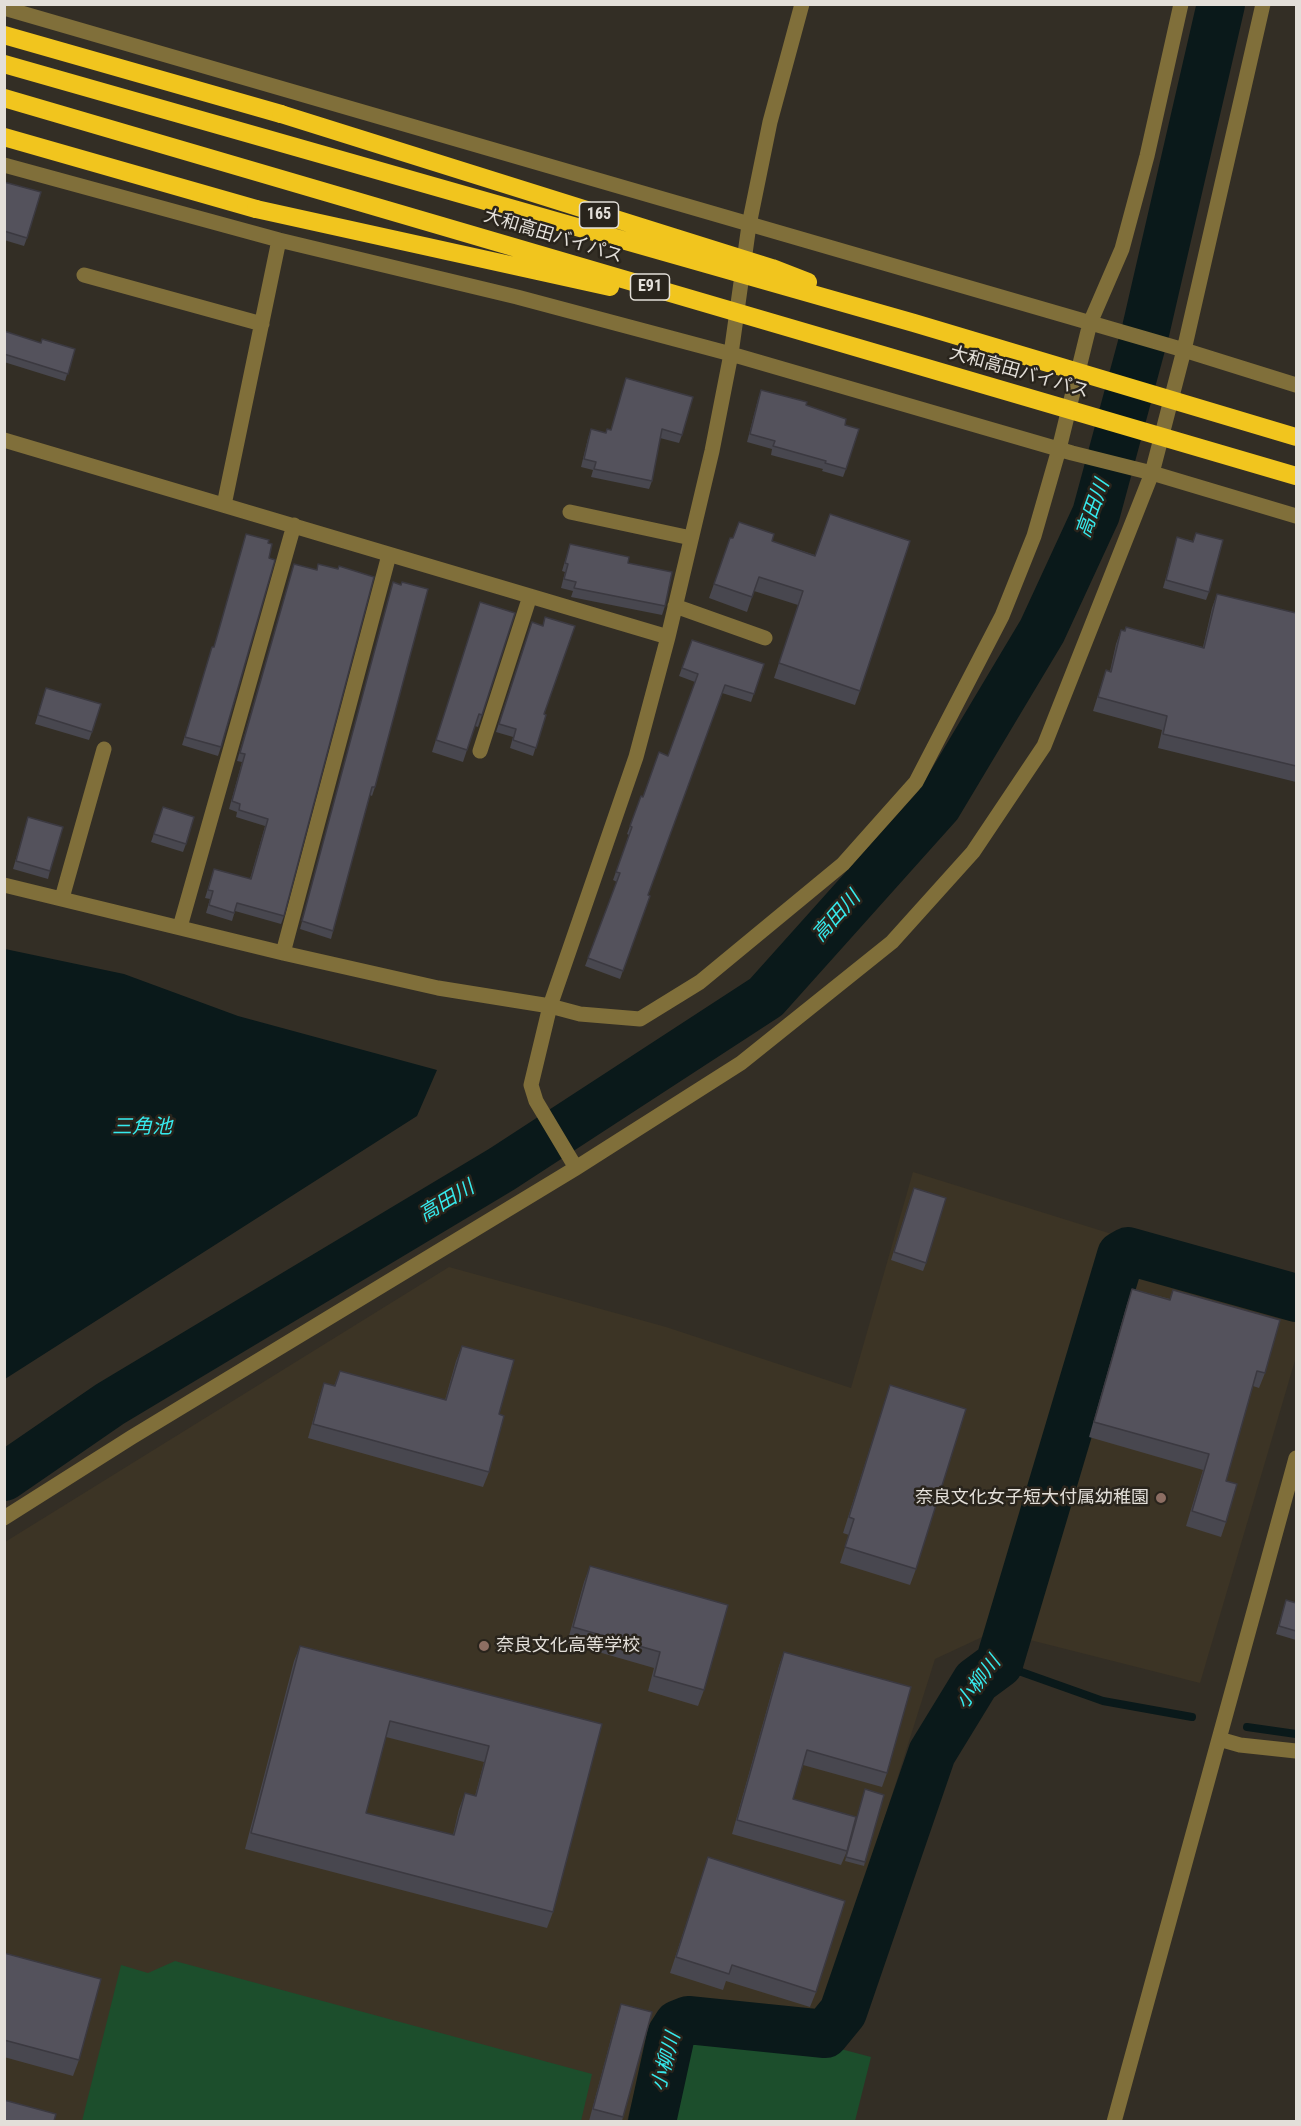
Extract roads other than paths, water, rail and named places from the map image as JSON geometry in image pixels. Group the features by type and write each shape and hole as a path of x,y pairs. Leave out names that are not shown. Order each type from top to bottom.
{"highway":[{"name":"165","path":"4,35 281,114 772,268 914,323"},
{"name":"大和高田バイパス","path":"4,64 914,323 1296,437"},
{"name":"大和高田バイパス","path":"4,98 1296,476"},
{"path":"4,137 256,209 759,320"}],"street":[{"path":"576,1168 536,1101 531,1085 549,1006 636,757 668,637 712,451 731,354 749,225 770,122 802,4"},
{"path":"4,885 438,988 549,1006 580,1014 640,1019 700,982 843,864 916,782 1002,616 1065,451 1096,325 1122,249 1181,4"},
{"path":"4,1518 132,1437 576,1168 741,1064 892,942 973,852 1044,746 1144,472 1263,4"},
{"path":"4,8 1296,385"},
{"path":"4,165 279,240 517,297 731,354 1296,516"},
{"path":"224,505 279,240"},
{"path":"84,275 262,324"},
{"path":"4,440 668,637"},
{"path":"570,512 691,538"},
{"path":"180,927 294,525"},
{"path":"283,953 389,555"},
{"path":"480,751 530,596"},
{"path":"675,606 765,638"},
{"path":"62,898 104,749"},
{"path":"1114,2121 1296,1458"},
{"path":"1219,1739 1240,1745 1296,1751"}],"water":[{"name":"三角池","path":"5,949 124,974 238,1016 437,1070 417,1116 5,1379"}],"waterway":[{"name":"高田川","path":"4,1477 110,1404 502,1169 766,997 938,805 1042,631 1096,514 1146,329 1221,4"},
{"name":"小柳川","path":"652,2122 671,2035 678,2024 688,2020 825,2034 843,2012 932,1753 976,1681 999,1664 1121,1255 1128,1251 1296,1298"},
{"path":"999,1664 1103,1701 1192,1717"},
{"path":"1247,1727 1296,1734"}],"place":[{"name":"奈良文化女子短大付属幼稚園","path":"1161,1498"},
{"name":"奈良文化高等学校","path":"484,1646"}]}
